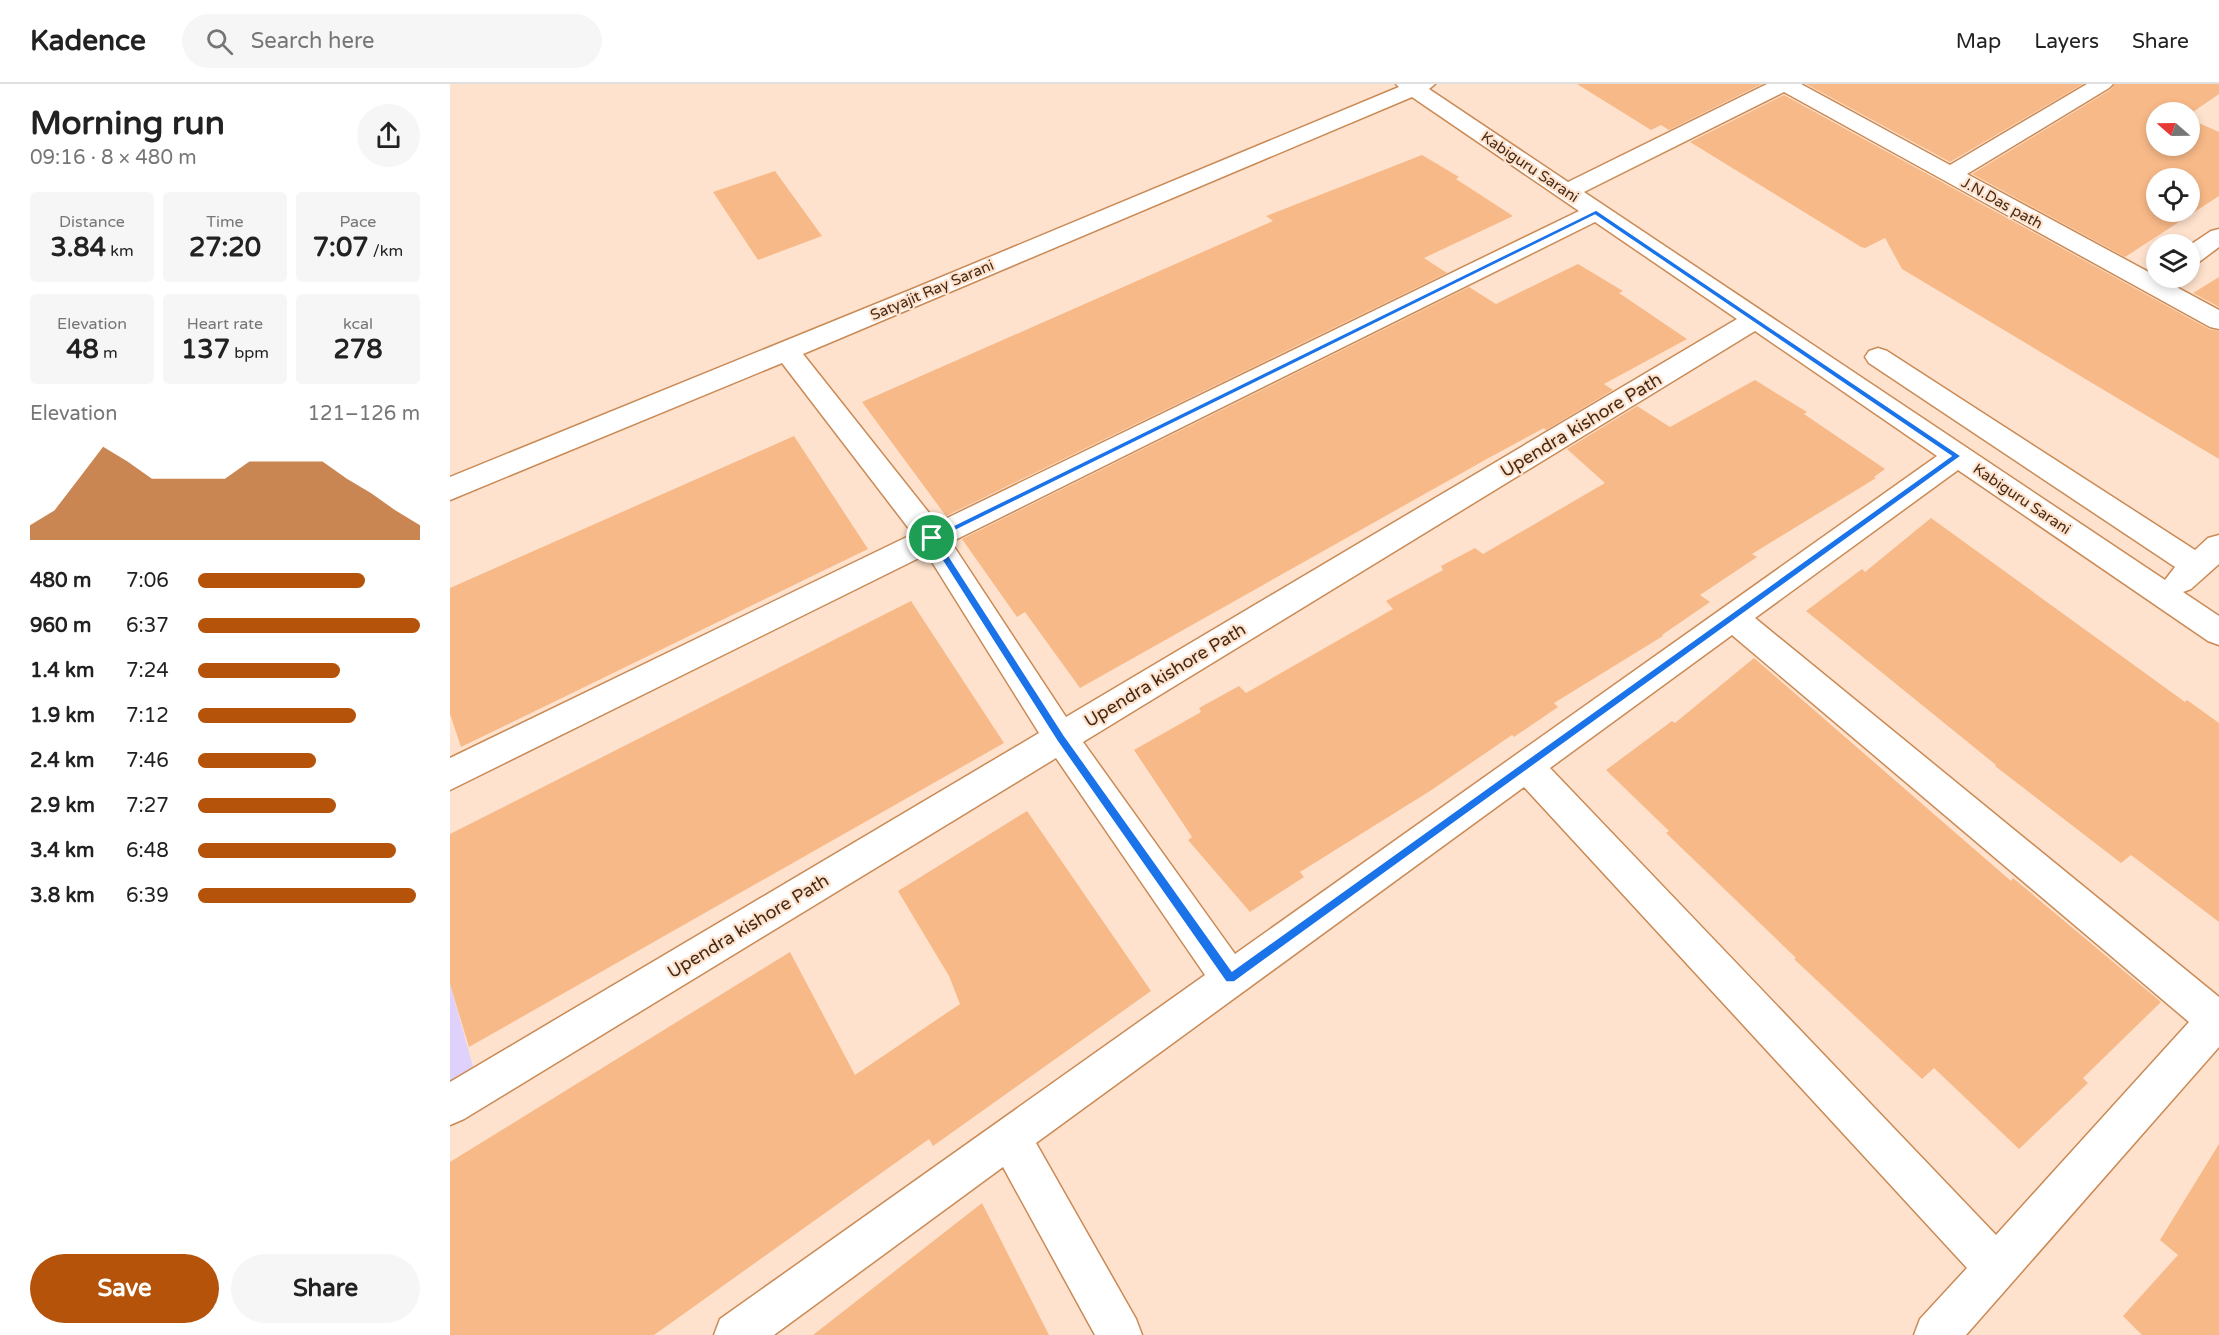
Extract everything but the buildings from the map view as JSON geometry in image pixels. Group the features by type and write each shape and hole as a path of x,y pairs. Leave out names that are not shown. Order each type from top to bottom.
{"street":[{"name":"J.N.Das path","path":"1784,84 1950,174 2146,275"},
{"path":"1566,192 1784,84"},
{"path":"1950,174 2103,84"},
{"name":"Kabiguru Sarani","path":"1415,86 1566,192 2219,632"},
{"name":"Satyajit Ray Sarani","path":"450,489 1415,86"},
{"path":"450,775 1596,212"},
{"path":"2200,250 2219,236"},
{"name":"J.N.Das path","path":"2168,288 2219,321"},
{"name":"Upendra kishore Path","path":"450,1105 1756,319"},
{"path":"786,350 932,538 1061,738 1230,978"},
{"path":"1878,357 2196,566"},
{"path":"736,1335 1957,456"},
{"path":"2164,595 2219,546"},
{"path":"1732,617 2218,1021 1936,1335"},
{"path":"1526,766 1996,1268"},
{"path":"1010,1138 1120,1335"}],"shaded area":[{"path":"450,984 479,1088 450,1105"}],"route":[{"path":"1596,212 1957,456 1230,978 1061,738 932,538 1596,212"}]}
